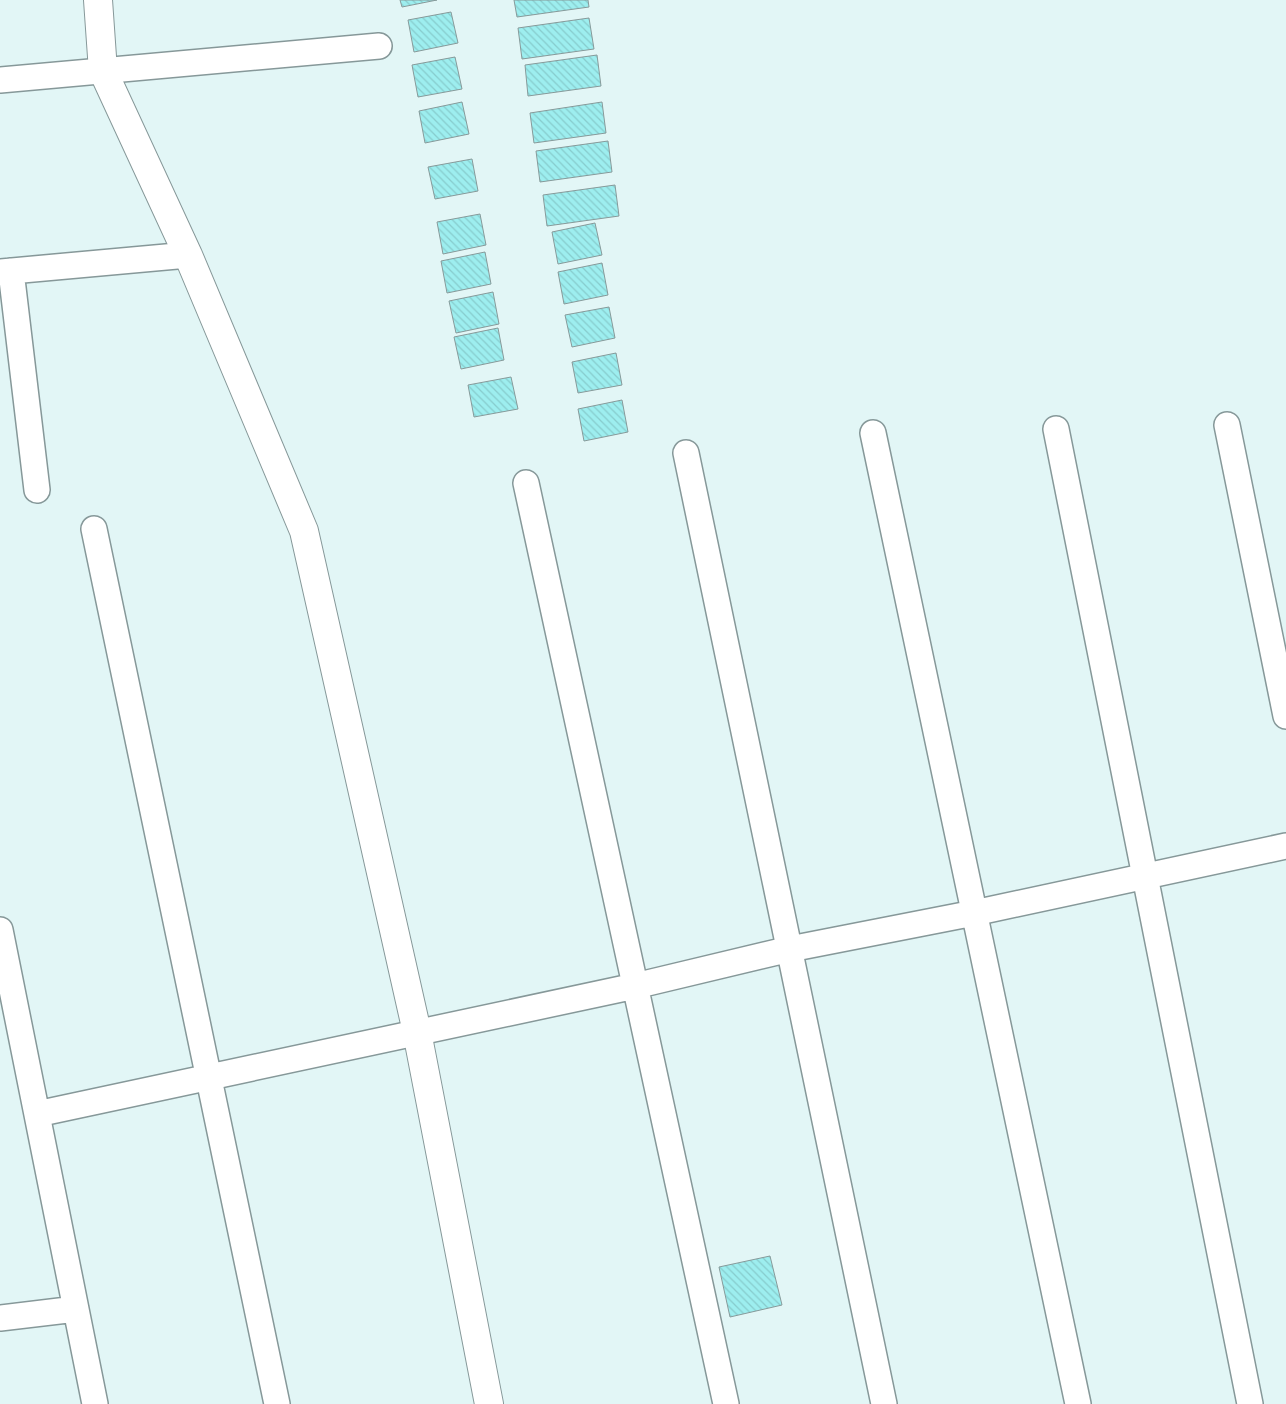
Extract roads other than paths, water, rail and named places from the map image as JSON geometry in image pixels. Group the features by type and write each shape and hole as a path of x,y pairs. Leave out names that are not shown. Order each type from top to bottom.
{"street":[{"path":"98,0 104,71 188,254 304,532 417,1032 489,1404"},
{"path":"0,80 379,46"},
{"path":"37,490 6,271 188,254"},
{"path":"1227,425 1286,716"},
{"path":"1056,430 1250,1404"},
{"path":"873,433 1078,1404"},
{"path":"686,453 884,1404"},
{"path":"526,483 726,1404"},
{"path":"94,529 277,1404"},
{"path":"37,1114 635,986 790,949 974,913 1286,846"},
{"path":"0,930 95,1404"},
{"path":"0,1318 76,1309"}]}
